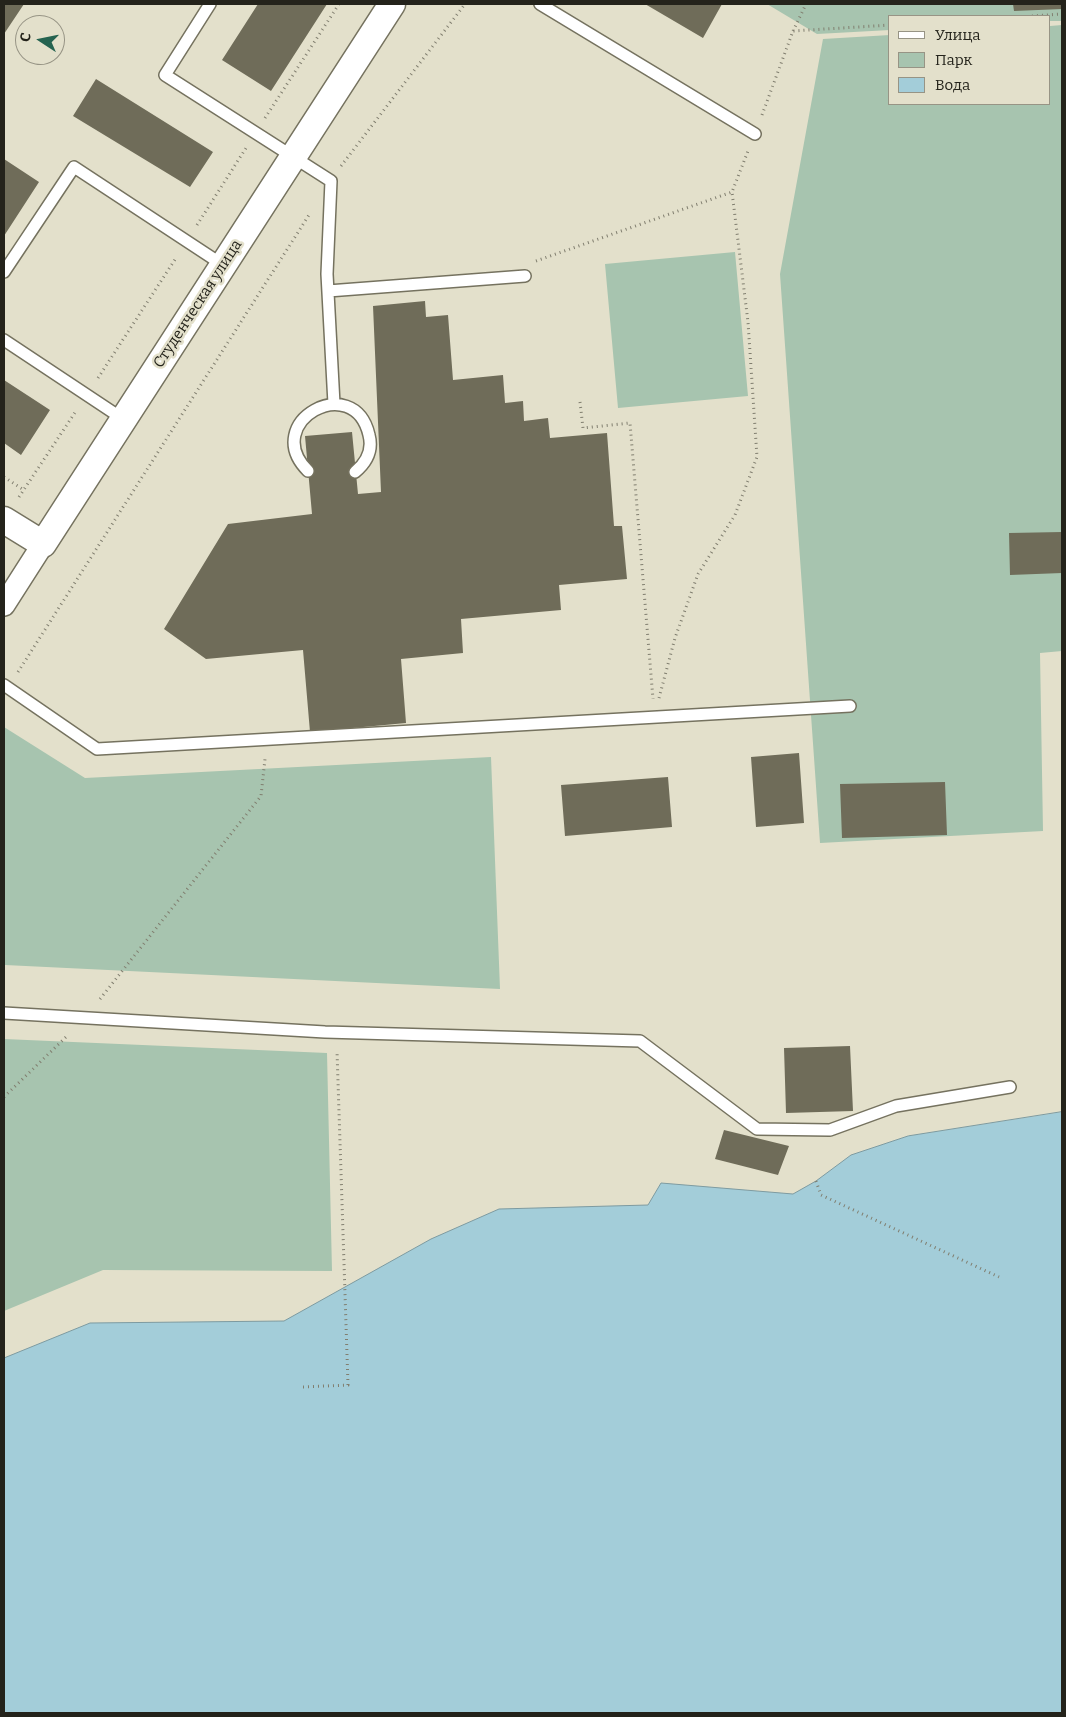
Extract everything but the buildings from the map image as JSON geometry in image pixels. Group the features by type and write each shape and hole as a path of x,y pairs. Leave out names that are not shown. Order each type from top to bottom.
{"street":[{"name":"Студенческая улица","path":"4,604 392,4"},
{"path":"9,512 43,544"}],"lane":[{"path":"210,4 165,75 330,181 328,291 334,404"},
{"path":"540,4 755,134"},
{"path":"4,272 74,167 224,265"},
{"path":"328,291 525,276"},
{"path":"4,340 123,419"},
{"path":"308,471 298,461 294,442 300,423 314,408 334,404 353,410 366,424 371,444 366,463 355,472"},
{"path":"6,686 96,749 654,715 850,706"},
{"path":"4,1013 336,1032 640,1041 756,1129 830,1130 896,1106 1010,1087"}],"path":[{"path":"9,512 87,395 339,4"},
{"path":"6,686 330,181 465,4"},
{"path":"654,715 675,638 698,574 735,515 757,457 748,322 732,192 806,4"},
{"path":"1047,15 1062,14"},
{"path":"794,31 888,25"},
{"path":"525,276 525,265 732,192"},
{"path":"580,402 582,428 630,423 654,715"},
{"path":"4,477 24,490"},
{"path":"4,1097 85,1018 261,796 266,739"},
{"path":"303,1387 348,1385 336,1032"},
{"path":"816,1181 821,1196 999,1277"}],"green space":[{"path":"767,4 1062,4 1062,21 1051,21 1051,15 888,15 888,30 817,34"},
{"path":"1062,25 1062,651 1040,653 1043,831 820,843 780,274 823,39 888,35 888,105 1051,105 1051,26"},
{"path":"735,252 748,396 618,408 605,264"},
{"path":"4,727 85,778 491,757 500,989 5,965 4,980"},
{"path":"4,1039 327,1053 332,1271 103,1270 4,1311"}],"water":[{"path":"1062,1112 1062,1713 4,1713 4,1358 90,1323 284,1321 431,1239 499,1209 648,1205 661,1183 793,1194 816,1181 851,1155 908,1136"}]}
